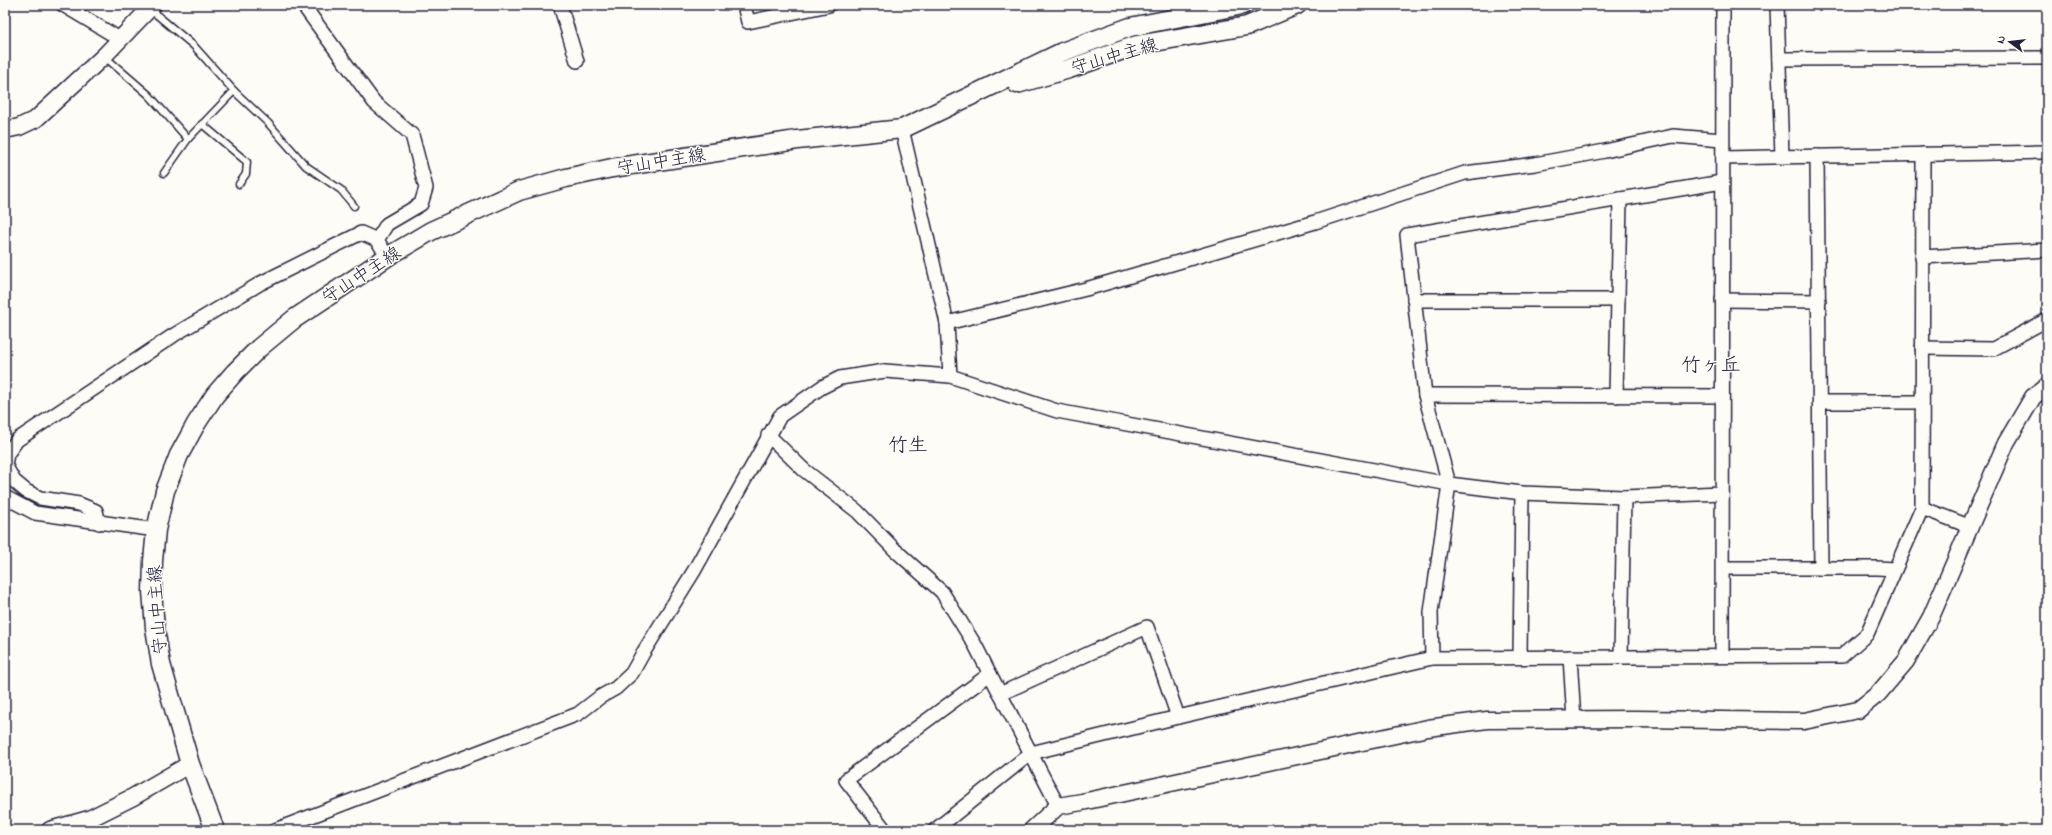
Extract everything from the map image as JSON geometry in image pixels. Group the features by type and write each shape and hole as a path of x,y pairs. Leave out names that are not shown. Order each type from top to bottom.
{"main road":[{"name":"守山中主線","path":"215,830 190,764 161,664 155,628 153,568 156,530 165,491 179,455 200,418 235,372 259,348 294,319 387,257 431,231 519,191 566,178 612,168 797,140 902,129 976,95 1062,52 1130,28 1243,5"},
{"name":"守山中主線","path":"976,95 1069,69 1137,45 1247,26 1297,5"}],"street":[{"path":"63,5 120,39"},
{"path":"303,5 374,102 412,135 426,188 420,204 387,224 377,240"},
{"path":"560,5 577,61"},
{"path":"744,5 748,22 829,5"},
{"path":"1722,5 1722,656"},
{"path":"1777,5 1782,157"},
{"path":"5,130 19,127 36,119 104,56 151,7"},
{"path":"1779,59 2047,58"},
{"path":"902,129 947,323 950,376"},
{"path":"947,323 1086,289 1315,222 1466,173 1543,163 1673,136 1722,140"},
{"path":"1722,158 2047,152"},
{"path":"935,830 1030,753 1432,658 1842,656 1867,634 1922,508 1923,154"},
{"path":"1817,156 1821,402 1821,568"},
{"path":"1432,658 1431,612 1449,484 1425,395 1407,235 1722,182"},
{"path":"1616,396 1620,199"},
{"path":"99,523 96,511 79,504 40,498 26,491 14,481 5,466 7,454 17,440 174,335 260,283 361,232 377,240 387,257"},
{"path":"1922,257 2047,250"},
{"path":"1414,300 1618,300"},
{"path":"1722,300 1819,301"},
{"path":"1922,348 1993,349 2047,320"},
{"path":"275,830 578,714 600,697 616,688 632,673 642,653 672,609 780,416 822,387 840,378 885,371 950,376 1057,411 1449,484 1522,493 1624,497 1722,493"},
{"path":"1032,830 1058,806 1428,728 1487,720 1804,721 1858,710 1878,694 1906,661 1931,617 2006,443 2033,397 2047,386"},
{"path":"1425,395 1722,396"},
{"path":"1821,402 1922,402"},
{"path":"768,435 804,470 857,511 895,550 942,592 975,645 1058,806"},
{"path":"1520,657 1522,493"},
{"path":"1621,657 1624,497"},
{"path":"5,498 36,513 156,530"},
{"path":"1922,508 1971,527"},
{"path":"1723,568 1895,569"},
{"path":"1000,694 1147,627 1178,717"},
{"path":"1570,657 1574,720"},
{"path":"885,830 846,780 990,674"},
{"path":"50,830 89,819 132,798 190,764"}],"lane":[{"path":"151,7 194,46 234,91 268,123 306,166 342,190 354,206"},
{"path":"104,56 149,95 188,139"},
{"path":"164,173 188,139 234,91"},
{"path":"202,124 246,162 246,174 239,184"}],"path":[{"path":"1843,830 1948,830"}],"district":[{"name":"竹ヶ丘","path":"1711,364"},
{"name":"竹生","path":"908,444"}]}
